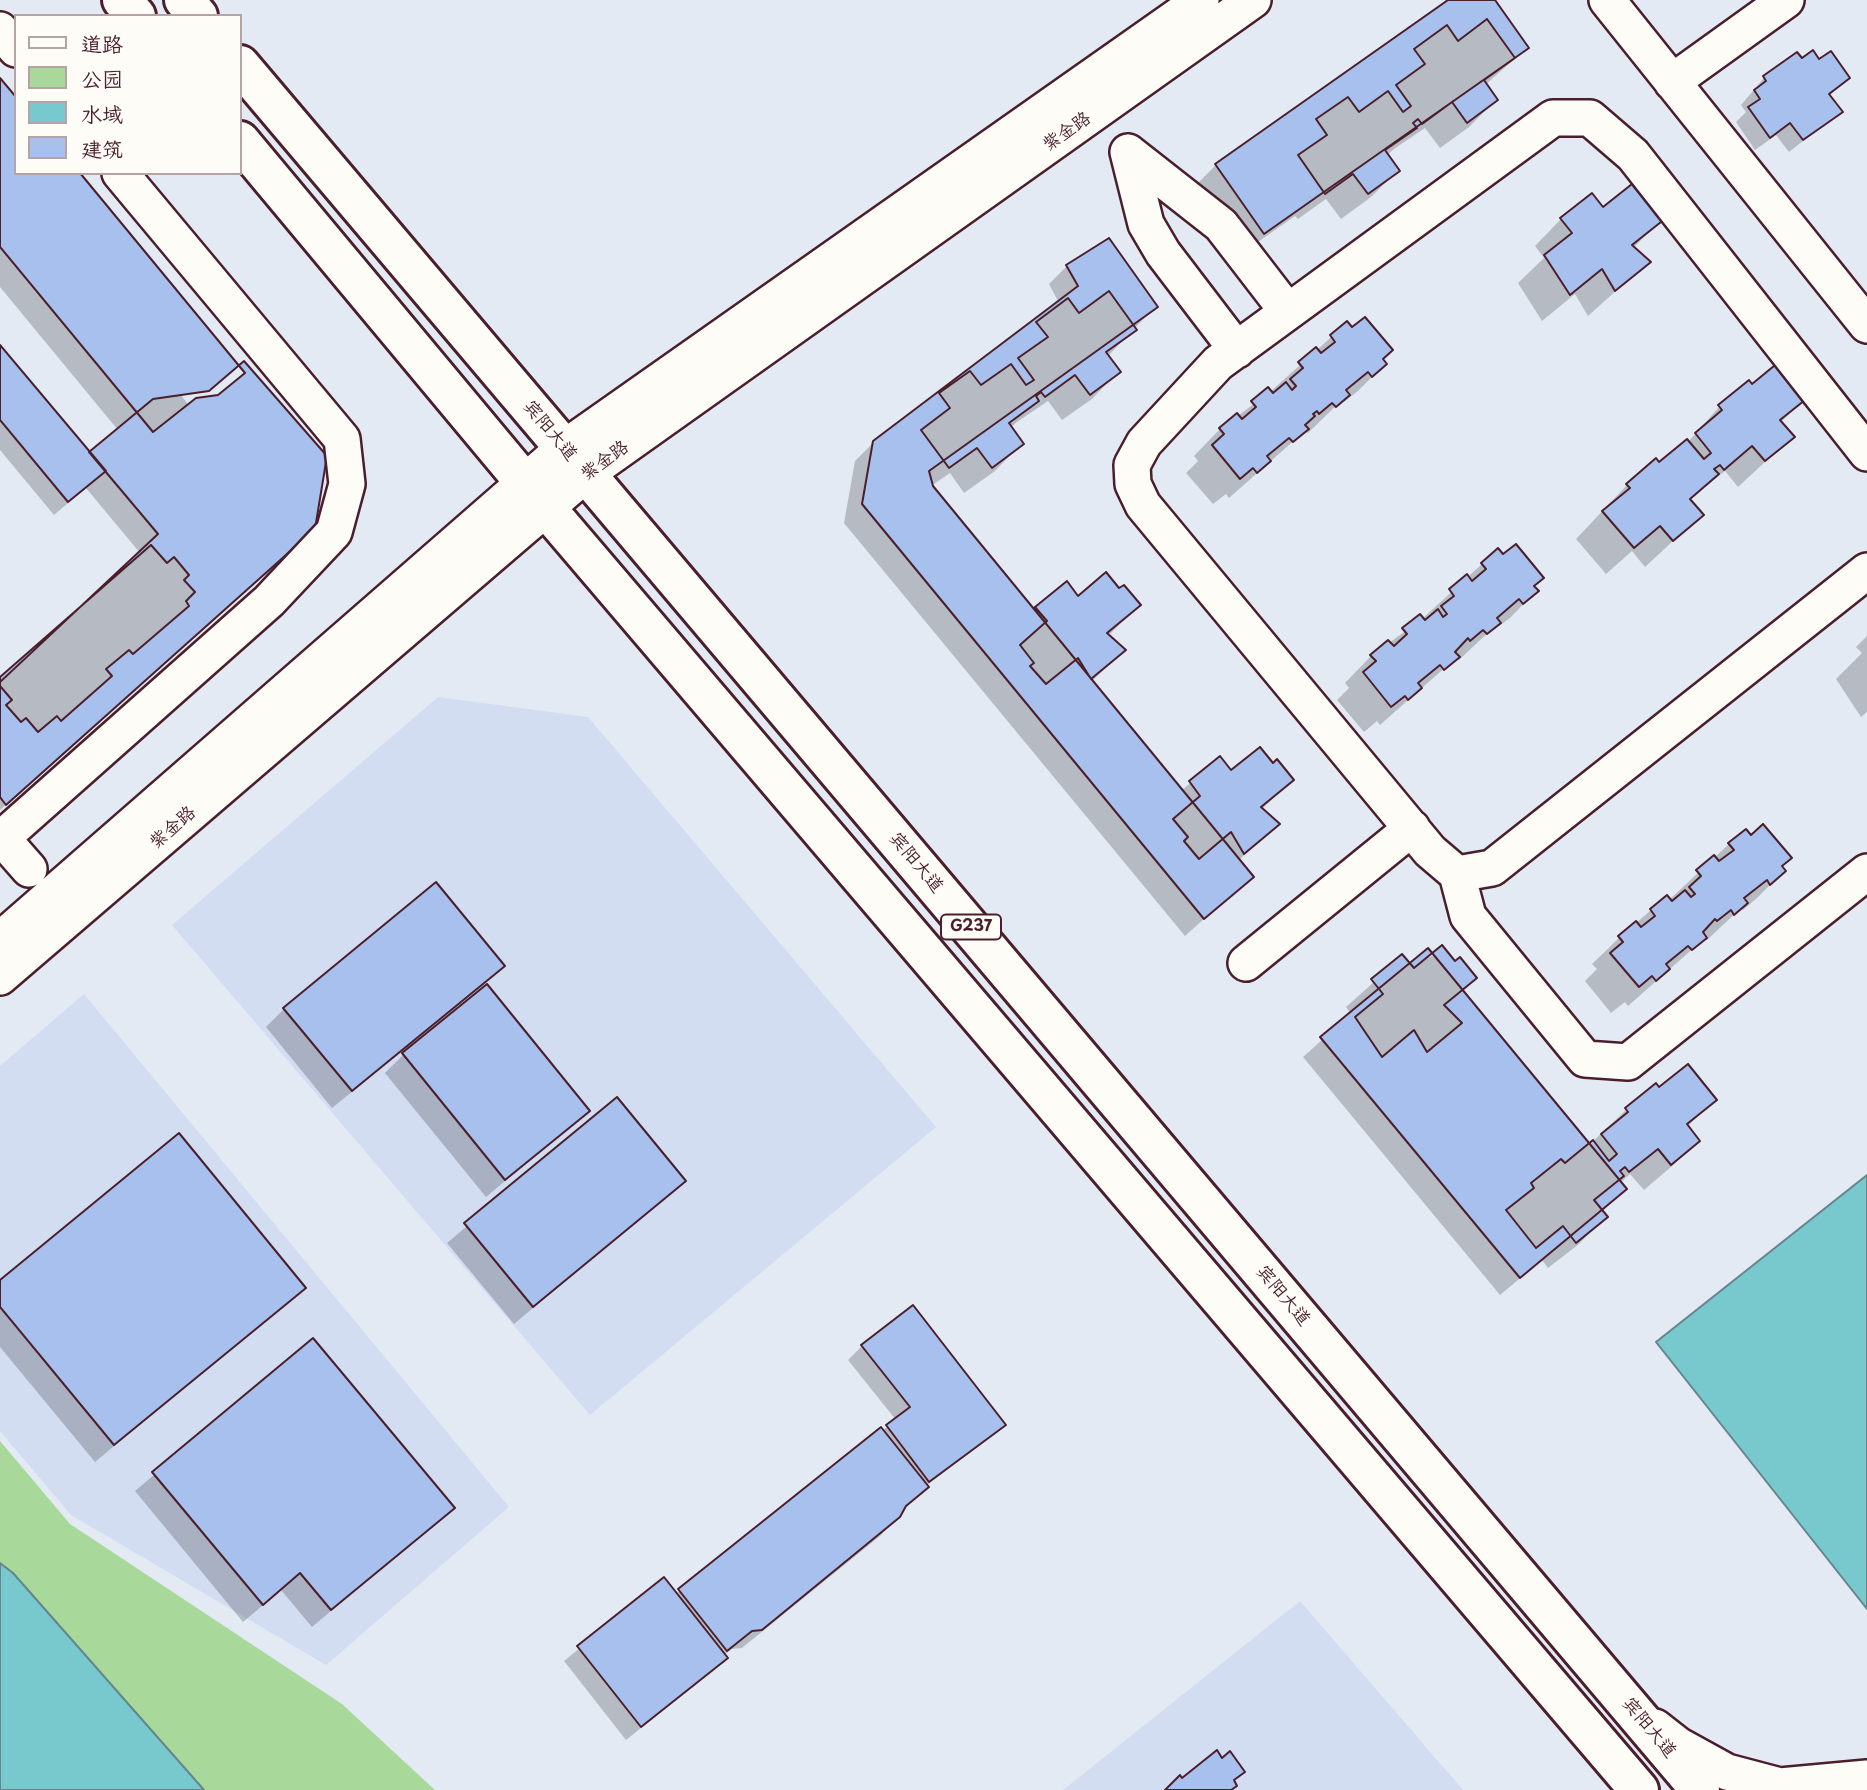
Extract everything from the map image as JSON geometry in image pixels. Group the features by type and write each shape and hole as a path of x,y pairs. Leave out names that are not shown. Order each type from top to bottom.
{"highway":[{"path":"122,0 133,14"},
{"path":"184,0 196,14"},
{"name":"宾阳大道","path":"242,67 1700,1790"},
{"name":"G237","path":"242,143 535,495 1639,1790"}],"street":[{"name":"紫金路","path":"0,940 575,461 1201,0"},
{"name":"紫金路","path":"575,461 1254,0"},
{"path":"1607,0 1867,325"},
{"path":"1672,82 1786,0"},
{"path":"0,30 14,47"},
{"path":"1867,453 1633,155 1590,118 1553,118 1219,363 1144,443 1132,465 1133,485 1143,505 1430,850 1457,874 1468,916 1585,1059 1628,1062 1867,872"},
{"path":"1237,350 1163,253 1146,224 1128,152 1221,225 1288,312"},
{"path":"29,869 1,837 269,601 334,532 347,484 342,439 122,175"},
{"name":"紫金路","path":"0,977 535,495"},
{"path":"1457,874 1492,868 1867,571"},
{"path":"1246,963 1412,828"},
{"path":"1636,1712 1678,1745 1727,1772 1780,1786 1867,1778"},
{"path":"1596,1737 1621,1790"}],"shaded area":[{"path":"438,697 588,717 936,1127 590,1415 172,925"},
{"path":"84,994 509,1507 326,1665 71,1515 0,1431 0,1066"},
{"path":"1300,1601 1463,1790 1063,1790"}],"green space":[{"path":"0,1441 70,1524 342,1704 435,1790 0,1790"}],"water":[{"path":"1867,1175 1867,1609 1656,1342"},
{"path":"0,1563 13,1573 204,1790 0,1790"}],"building":[{"path":"1448,0 1495,0 1529,48 1264,234 1215,164"},
{"path":"1487,19 1515,58 1484,80 1498,100 1467,123 1452,102 1422,124 1418,119 1413,123 1417,128 1385,150 1400,171 1368,194 1353,174 1325,194 1298,155 1327,135 1316,119 1348,97 1359,112 1388,91 1403,112 1411,106 1396,85 1425,64 1414,49 1447,25 1458,41"},
{"path":"1813,50 1819,59 1831,51 1850,78 1829,94 1843,112 1803,140 1790,123 1770,138 1748,107 1760,99 1754,90 1766,81 1763,76 1797,52 1802,58"},
{"path":"0,78 14,95 14,175 82,175 245,373 218,395 196,398 153,432 0,247"},
{"path":"1632,184 1645,200 1649,196 1666,218 1632,245 1651,262 1615,291 1602,269 1570,295 1544,255 1572,233 1560,218 1592,193 1603,207"},
{"path":"1109,238 1158,307 929,471 933,486 1254,877 1204,919 862,504 873,441 1078,286 1066,265"},
{"path":"1109,291 1137,330 1106,352 1121,372 1090,395 1075,375 1045,397 1041,392 1036,396 1039,401 1009,423 1024,444 992,468 977,448 949,468 921,430 950,408 939,393 970,371 981,385 1011,364 1026,385 1034,380 1018,358 1048,337 1036,322 1068,298 1079,313"},
{"path":"1365,317 1393,350 1383,359 1387,364 1372,377 1368,372 1346,390 1350,395 1336,407 1332,403 1319,414 1317,411 1313,414 1315,416 1305,425 1309,429 1293,442 1289,438 1267,456 1271,461 1257,473 1253,468 1240,479 1212,445 1224,434 1219,428 1237,413 1242,419 1256,407 1251,401 1268,387 1273,393 1286,382 1292,390 1296,386 1290,379 1303,368 1298,362 1316,347 1321,353 1335,342 1330,335 1347,321 1352,327"},
{"path":"0,345 106,471 68,502 0,420"},
{"path":"244,361 327,456 315,529 6,805 0,797 0,682 158,534 89,452 153,399 209,391"},
{"path":"1780,361 1810,396 1780,420 1795,437 1765,461 1752,446 1724,470 1720,465 1714,469 1719,474 1690,499 1704,515 1673,541 1660,526 1634,548 1602,511 1630,488 1626,484 1656,458 1659,462 1687,439 1704,459 1711,453 1695,433 1722,410 1718,405 1749,380 1752,384"},
{"path":"1516,544 1544,578 1534,586 1539,591 1523,604 1519,599 1497,618 1501,623 1487,634 1483,630 1470,641 1468,638 1455,652 1460,657 1444,670 1440,665 1418,683 1422,688 1408,700 1405,696 1391,707 1363,672 1376,661 1370,655 1388,640 1394,646 1407,634 1402,628 1420,614 1425,620 1438,609 1443,617 1447,614 1441,606 1454,596 1449,589 1467,574 1472,581 1486,569 1481,563 1498,548 1503,554"},
{"path":"151,545 167,563 174,557 189,575 184,580 195,592 186,601 189,606 133,654 129,650 106,669 112,676 61,721 57,716 38,732 26,718 21,722 6,705 12,700 0,686 0,677"},
{"path":"1106,572 1119,588 1124,585 1141,605 1107,633 1126,650 1091,679 1078,658 1046,684 1030,666 1034,663 1020,645 1047,621 1035,607 1067,581 1078,596"},
{"path":"1260,747 1273,763 1277,759 1294,780 1261,807 1280,824 1244,854 1231,832 1199,859 1184,841 1188,837 1173,819 1200,796 1189,781 1220,756 1231,770"},
{"path":"1763,824 1792,858 1782,866 1786,871 1770,885 1767,880 1744,898 1748,903 1734,915 1731,910 1717,921 1715,919 1703,932 1707,938 1692,950 1688,946 1666,964 1670,969 1656,981 1652,976 1639,987 1610,953 1623,942 1618,936 1636,921 1641,927 1655,916 1650,909 1667,895 1672,901 1685,890 1691,897 1695,894 1689,887 1701,876 1696,870 1714,855 1719,861 1734,850 1728,843 1746,829 1751,835"},
{"path":"436,882 505,966 352,1091 283,1008"},
{"path":"1442,945 1455,961 1460,957 1477,978 1444,1005 1462,1023 1427,1052 1414,1030 1382,1057 1355,1017 1383,994 1371,979 1402,954 1414,968"},
{"path":"1428,948 1627,1189 1520,1278 1320,1037"},
{"path":"487,984 590,1111 505,1180 402,1053"},
{"path":"1688,1064 1717,1100 1687,1124 1700,1141 1671,1165 1658,1149 1629,1172 1625,1167 1620,1171 1624,1176 1594,1200 1608,1217 1576,1243 1563,1226 1536,1248 1506,1210 1534,1188 1531,1183 1561,1159 1565,1163 1593,1140 1609,1161 1617,1154 1601,1134 1628,1112 1625,1108 1656,1083 1659,1087"},
{"path":"617,1097 686,1181 533,1307 464,1223"},
{"path":"179,1133 306,1288 114,1445 0,1307 0,1280"},
{"path":"913,1305 1006,1425 929,1482 886,1425 910,1407 861,1345"},
{"path":"313,1338 455,1508 331,1610 300,1573 263,1605 152,1472"},
{"path":"881,1427 929,1487 906,1506 900,1517 762,1630 752,1631 727,1651 678,1589"},
{"path":"664,1577 728,1658 641,1727 577,1646"},
{"path":"1217,1750 1222,1758 1230,1751 1245,1772 1234,1780 1237,1786 1231,1790 1165,1790 1180,1775 1182,1778"}]}
